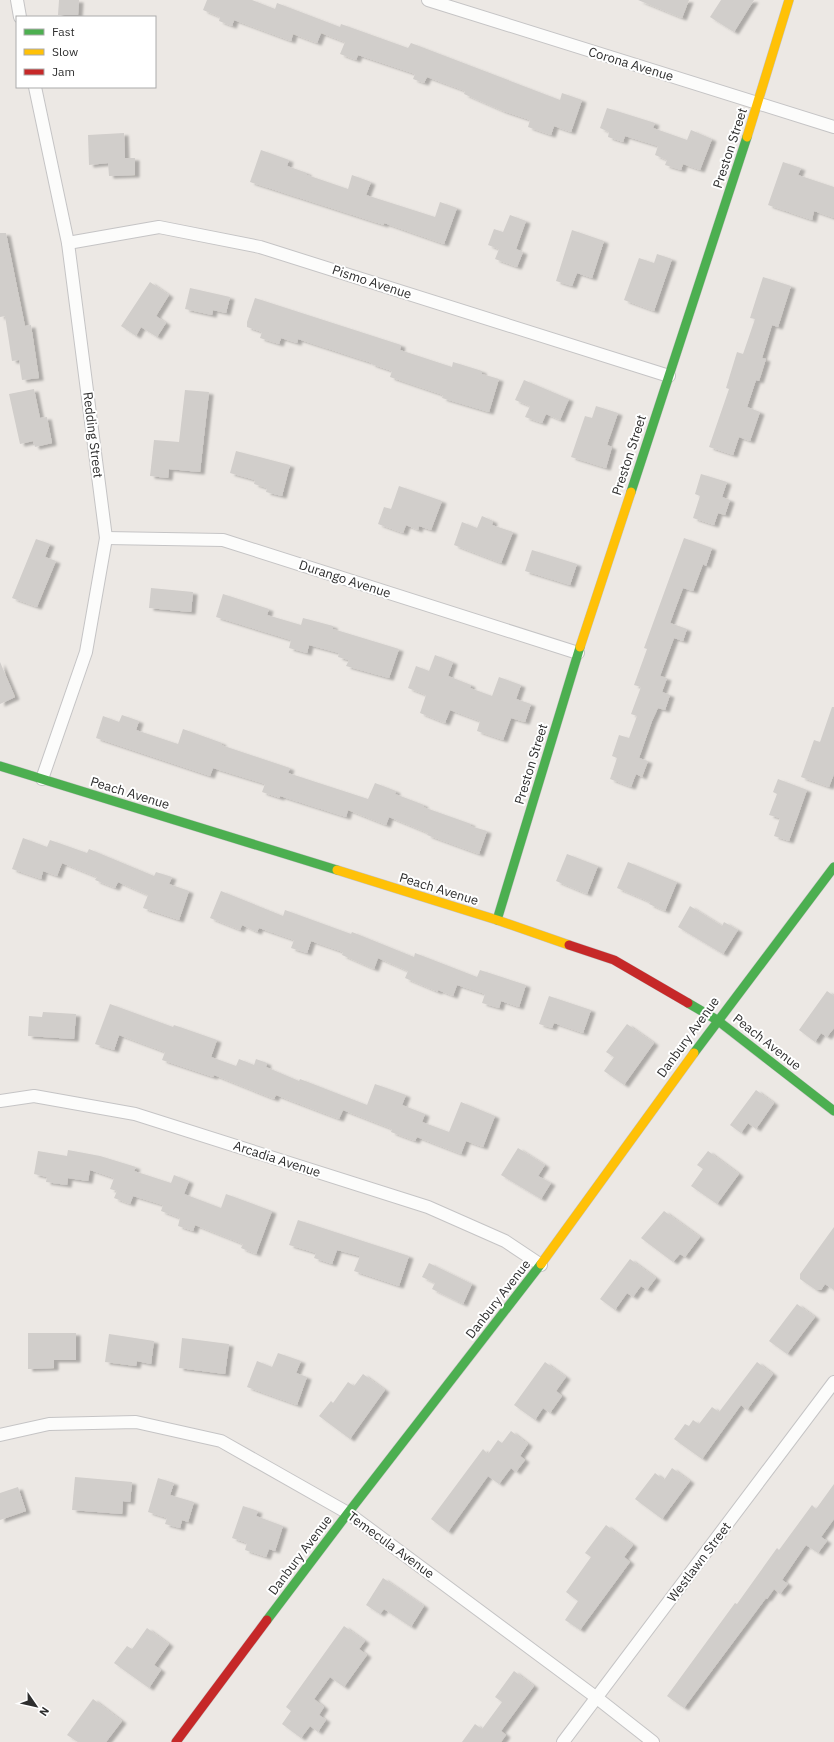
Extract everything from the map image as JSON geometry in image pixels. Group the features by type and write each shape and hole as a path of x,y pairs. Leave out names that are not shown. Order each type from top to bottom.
{"street":[{"path":"17,0 20,16"},
{"name":"Corona Avenue","path":"428,0 834,127"},
{"name":"Preston Street","path":"497,920 578,653 758,104 789,0"},
{"name":"Redding Street","path":"35,88 68,243 106,538 86,652 42,779"},
{"name":"Pismo Avenue","path":"68,243 159,227 260,246 669,376"},
{"name":"Durango Avenue","path":"106,538 223,540 578,653"},
{"name":"Peach Avenue","path":"0,766 497,920 614,960 716,1020 834,1111"},
{"name":"Danbury Avenue","path":"176,1742 348,1513 541,1265 716,1020 834,867"},
{"name":"Arcadia Avenue","path":"0,1101 34,1096 135,1114 428,1207 505,1241 541,1265"},
{"name":"Westlawn Street","path":"563,1742 834,1382"},
{"name":"Temecula Avenue","path":"0,1435 49,1424 136,1422 221,1441 348,1513 653,1742"}],"building":[{"path":"59,0 79,0 78,15 58,15"},
{"path":"207,0 252,0 275,9 277,3 340,27 341,24 408,48 411,43 560,100 562,93 582,100 571,132 554,126 551,135 528,127 530,120 503,111 464,94 465,91 427,77 424,83 413,79 415,74 358,55 356,60 340,54 345,42 321,33 317,43 293,34 291,41 234,20 232,26 219,21 220,17 203,10"},
{"path":"638,0 689,0 682,18"},
{"path":"721,0 754,0 734,32 710,17"},
{"path":"607,108 655,123 653,128 687,140 691,130 712,139 700,170 683,164 681,170 665,165 667,160 655,155 658,146 625,136 623,142 608,137 609,132 600,128"},
{"path":"124,133 125,158 135,158 135,175 109,176 108,163 89,165 88,135"},
{"path":"261,150 289,160 287,166 307,173 307,175 348,189 352,175 371,182 366,195 435,217 440,202 457,208 444,244 384,223 384,225 250,182"},
{"path":"783,162 801,168 798,175 834,187 834,218 814,211 812,220 768,205"},
{"path":"510,215 526,221 516,249 523,252 517,267 495,259 499,249 488,245 494,229 503,232"},
{"path":"572,230 604,241 592,278 577,273 572,286 556,281"},
{"path":"0,233 6,233 25,326 31,325 39,378 22,380 19,360 12,361 5,316 0,317"},
{"path":"657,254 672,259 654,311 624,300 639,258 654,263"},
{"path":"763,277 791,286 778,327 772,325 762,358 766,359 759,381 756,380 747,407 760,412 750,441 739,437 733,455 709,447 729,389 726,388 737,352 743,354 755,319 750,318"},
{"path":"150,282 169,295 156,316 166,323 157,337 141,327 136,336 121,326"},
{"path":"190,288 230,297 226,313 213,310 212,315 185,309"},
{"path":"255,298 401,345 400,350 452,367 453,362 482,371 482,374 499,379 489,412 442,398 443,395 390,377 392,371 371,364 372,363 298,339 297,343 281,338 279,344 260,338 262,332 247,327 247,322"},
{"path":"524,380 569,399 560,420 546,414 542,423 525,417 530,406 515,400"},
{"path":"34,389 40,418 47,417 52,443 35,447 33,441 20,444 9,394"},
{"path":"185,390 209,392 200,472 169,469 168,478 150,476 154,440 179,442"},
{"path":"596,406 618,413 607,445 612,447 606,468 571,457 585,416 592,418"},
{"path":"236,451 290,465 282,496 266,492 267,488 254,484 255,480 230,473"},
{"path":"701,474 727,482 722,497 730,500 725,515 718,513 714,525 693,518 700,496 695,494"},
{"path":"399,486 442,501 431,530 419,526 418,530 406,525 403,533 378,524 384,507 391,509"},
{"path":"482,516 493,521 492,525 513,532 501,563 454,545 462,522 477,528"},
{"path":"684,538 712,548 706,566 703,564 693,591 683,588 670,623 687,629 683,641 674,638 660,676 667,678 662,692 670,695 665,710 658,708 652,721 639,758 648,761 642,777 636,774 631,787 610,779 617,758 612,756 619,735 629,738 637,716 631,714 641,687 634,685 647,649 644,648"},
{"path":"36,539 50,544 45,557 56,561 37,607 12,598"},
{"path":"532,550 577,564 570,585 525,571"},
{"path":"151,588 193,592 191,612 149,608"},
{"path":"223,594 269,609 267,615 301,625 303,618 333,626 333,629 399,649 389,678 346,666 349,660 338,657 339,653 309,645 307,653 289,648 291,640 216,617"},
{"path":"435,655 453,662 448,676 471,685 470,688 492,696 499,677 521,685 516,699 531,704 525,722 511,718 503,740 477,731 480,721 450,710 445,723 420,713 426,695 408,688 416,666 429,671"},
{"path":"0,662 15,697 0,704"},
{"path":"832,707 834,707 834,774 829,787 801,777 814,740 820,742"},
{"path":"122,715 139,721 136,730 178,744 183,729 222,743 221,745 290,768 288,773 368,799 375,783 396,791 395,794 424,805 423,807 471,824 470,826 487,831 479,854 427,835 428,833 389,817 386,825 348,810 346,817 280,796 280,798 262,792 265,784 213,768 210,776 96,738 103,716 119,722"},
{"path":"778,779 807,790 789,841 774,836 780,818 769,815 777,794 773,792"},
{"path":"23,838 47,847 50,840 87,853 89,849 154,876 156,872 172,877 169,884 189,891 179,920 143,908 148,895 118,882 115,888 95,880 97,877 62,863 57,876 43,871 41,879 12,869"},
{"path":"567,854 598,866 587,894 556,881"},
{"path":"628,862 677,882 665,911 649,904 650,902 617,888"},
{"path":"221,891 283,916 285,910 351,934 352,932 414,957 415,953 477,977 480,970 526,985 519,1007 501,1001 499,1008 482,1003 485,994 457,985 453,996 438,990 438,992 405,978 408,971 378,958 374,969 342,955 343,952 311,941 307,953 291,948 294,940 259,928 257,932 242,925 240,930 210,918"},
{"path":"690,906 722,926 724,922 738,930 723,954 678,927"},
{"path":"827,991 834,996 834,1028 827,1037 821,1033 815,1042 799,1030"},
{"path":"549,996 591,1010 583,1033 554,1023 552,1028 539,1024"},
{"path":"110,1004 173,1027 174,1025 217,1040 211,1057 236,1066 239,1059 254,1065 256,1059 267,1063 266,1067 299,1081 300,1079 367,1105 375,1084 406,1095 402,1105 425,1114 422,1122 449,1132 461,1102 495,1116 483,1147 466,1141 461,1154 417,1137 415,1141 391,1132 392,1129 343,1110 339,1119 276,1095 274,1099 214,1075 213,1077 162,1060 165,1052 119,1035 114,1050 95,1044"},
{"path":"43,1012 76,1014 74,1039 28,1036 29,1016 42,1017"},
{"path":"627,1024 654,1043 624,1085 604,1071 614,1057 606,1052"},
{"path":"756,1090 774,1103 756,1129 748,1123 741,1133 730,1125"},
{"path":"518,1148 545,1165 538,1176 551,1183 541,1199 501,1175"},
{"path":"68,1150 100,1156 136,1167 134,1171 171,1183 174,1175 189,1181 184,1194 221,1208 226,1194 272,1211 256,1254 241,1248 243,1244 195,1225 193,1231 178,1226 180,1218 161,1211 163,1205 133,1196 130,1204 114,1198 117,1191 110,1189 114,1178 90,1170 88,1181 68,1178 67,1185 46,1182 47,1177 34,1174 38,1151 67,1156"},
{"path":"708,1151 739,1174 717,1204 691,1186 703,1169 697,1165"},
{"path":"664,1211 700,1237 685,1257 680,1254 673,1262 641,1238"},
{"path":"298,1220 409,1256 399,1286 354,1271 360,1256 337,1250 332,1264 314,1258 316,1253 289,1245"},
{"path":"834,1227 834,1290 825,1284 821,1290 816,1290 800,1279 800,1274"},
{"path":"630,1259 656,1278 647,1290 641,1286 633,1297 627,1293 615,1310 600,1299"},
{"path":"429,1263 472,1284 463,1304 432,1289 435,1283 422,1277"},
{"path":"797,1304 815,1317 787,1354 769,1341"},
{"path":"28,1333 76,1333 76,1360 54,1360 54,1368 28,1369"},
{"path":"109,1334 154,1341 151,1364 137,1361 136,1366 105,1362"},
{"path":"182,1338 229,1344 225,1374 179,1368"},
{"path":"278,1353 301,1361 296,1373 307,1377 297,1405 247,1387 257,1361 272,1367"},
{"path":"545,1362 566,1377 556,1391 562,1396 550,1413 543,1408 535,1420 514,1405"},
{"path":"757,1362 773,1374 747,1410 741,1405 702,1459 674,1439 685,1424 689,1426 693,1420 699,1424 712,1407 719,1412"},
{"path":"363,1374 385,1390 350,1439 319,1416 331,1401 333,1403 348,1382 354,1386"},
{"path":"511,1431 528,1444 520,1456 525,1460 516,1472 511,1468 499,1484 488,1476 448,1532 431,1519 483,1449 488,1454 498,1440 502,1443"},
{"path":"672,1468 690,1481 662,1519 635,1499 655,1473 664,1480"},
{"path":"75,1477 132,1482 130,1502 123,1501 122,1514 72,1510"},
{"path":"158,1478 174,1483 170,1495 194,1502 188,1522 182,1520 180,1528 165,1524 167,1518 148,1512"},
{"path":"834,1484 834,1519 821,1537 827,1541 818,1553 806,1545 782,1580 788,1584 780,1594 774,1589 767,1599 766,1598 684,1708 667,1696 735,1603 737,1604 777,1548 779,1550 812,1505 816,1509"},
{"path":"18,1487 26,1511 0,1520 0,1493"},
{"path":"243,1506 258,1511 256,1516 283,1526 275,1551 269,1549 266,1557 245,1550 247,1543 232,1538"},
{"path":"606,1525 633,1545 624,1557 630,1562 580,1630 565,1620 578,1601 566,1592 591,1557 585,1553"},
{"path":"383,1578 424,1606 411,1627 384,1609 380,1614 366,1605"},
{"path":"344,1626 365,1641 359,1649 367,1655 344,1687 330,1677 314,1699 324,1707 319,1715 326,1720 318,1732 310,1726 301,1738 282,1724 291,1711 286,1707"},
{"path":"147,1628 169,1644 154,1665 161,1670 149,1688 114,1663 127,1646 132,1649"},
{"path":"514,1671 534,1686 501,1731 506,1735 501,1742 462,1742 475,1724 482,1729 502,1702 495,1697"},
{"path":"93,1699 122,1721 106,1742 78,1742 67,1735"}],"traffic: fast":[{"path":"631,492 747,137"},
{"path":"497,920 580,647"},
{"path":"0,766 337,870"},
{"path":"694,1053 834,867"},
{"path":"688,1003 717,1020 834,1111"},
{"path":"267,1620 541,1264"}],"traffic: slow":[{"path":"747,137 789,0"},
{"path":"580,647 631,492"},
{"path":"337,870 497,920 569,945"},
{"path":"541,1264 694,1053"}],"traffic: jam":[{"path":"569,945 614,960 688,1003"},
{"path":"176,1742 267,1620"}]}
